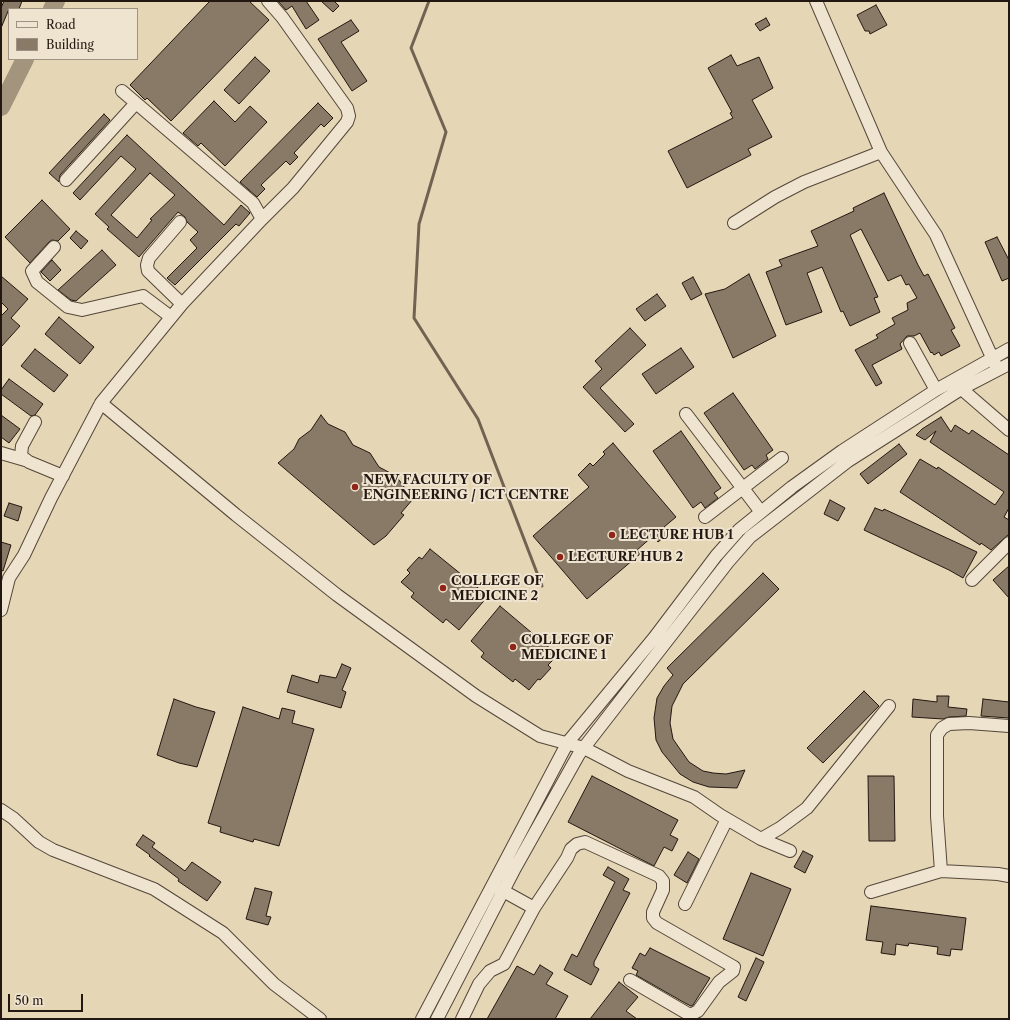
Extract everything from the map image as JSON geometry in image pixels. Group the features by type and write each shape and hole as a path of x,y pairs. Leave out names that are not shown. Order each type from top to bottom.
{"street":[{"path":"1,610 9,578 24,555 101,403 182,304 293,188 347,122 349,116 347,108 282,16 268,1"},
{"path":"816,1 881,152 936,235 995,364"},
{"path":"122,91 253,203 262,219"},
{"path":"66,180 136,103"},
{"path":"734,223 775,197 804,182 881,152"},
{"path":"180,222 148,258 147,265 148,271 182,304"},
{"path":"54,247 32,271 37,282 68,307 82,310 142,296 171,317"},
{"path":"910,343 936,390"},
{"path":"436,1019 503,891 579,754 728,562 750,537 848,461 957,385 995,364 1009,349"},
{"path":"995,364 1009,364"},
{"path":"422,1019 568,742 654,638 716,556 739,530 780,497 842,451 936,390 957,385"},
{"path":"957,385 1009,430"},
{"path":"101,403 236,515 350,604 476,696 540,736 568,742 584,748 604,760 694,797 727,820 761,839 790,851"},
{"path":"686,414 761,512"},
{"path":"25,460 21,456 21,450 35,422"},
{"path":"1,452 25,460 63,476"},
{"path":"705,517 782,458"},
{"path":"780,497 788,507"},
{"path":"972,580 1009,543"},
{"path":"761,839 780,828 807,808 889,706"},
{"path":"941,871 937,816 937,735 942,728 949,724 969,722 1009,726"},
{"path":"1,810 13,818 39,842 68,856 154,889 223,933 274,984 320,1019"},
{"path":"685,904 727,820"},
{"path":"462,1019 485,975 504,964 534,908 572,849 577,844 585,842 659,876 663,881 663,890 653,912 653,918 657,923 734,967 733,971 719,982 698,1011 690,1015 630,980"},
{"path":"871,892 941,871 1009,876"},
{"path":"492,885 534,908"}],"building":[{"path":"4,1 22,1 19,8 8,8 1,28 1,8"},
{"path":"210,1 249,1 269,20 171,121 147,98 145,100 130,85"},
{"path":"278,1 306,1 319,20 306,29 292,6 286,10"},
{"path":"321,1 334,1 339,6 333,12"},
{"path":"876,5 887,25 870,34 869,31 865,31 857,15"},
{"path":"766,18 770,25 760,31 755,24"},
{"path":"351,20 359,31 341,42 367,81 352,91 318,39"},
{"path":"731,55 737,66 759,57 773,88 752,100 772,137 748,149 751,155 687,188 668,151 733,118 730,113 732,112 708,68"},
{"path":"255,57 270,71 239,104 224,90"},
{"path":"214,101 235,122 250,106 267,122 225,166 201,143 198,146 183,133"},
{"path":"318,103 333,118 324,127 321,124 294,153 298,157 290,165 286,161 261,185 265,189 257,197 240,182"},
{"path":"104,114 110,120 60,175 59,182 49,173"},
{"path":"127,135 224,225 241,205 250,213 239,226 236,224 175,285 167,278 197,248 190,240 198,232 187,222 185,217 178,212 139,257 107,229 109,227 95,214 136,169 121,156 80,200 73,193","holes":["150,173 175,195 150,219 152,220 137,238 111,215"]},
{"path":"884,193 918,265 924,276 928,274 955,328 951,330 960,346 941,356 939,352 934,355 932,352 931,353 920,333 914,336 907,336 900,344 902,349 872,365 882,383 876,386 855,350 878,338 876,335 895,324 892,318 908,310 907,303 917,298 909,284 906,285 901,275 888,281 861,229 850,235 878,297 874,298 880,312 850,326 843,311 841,312 822,267 807,273 822,312 786,325 766,272 782,266 779,260 818,246 811,231 854,211 853,208"},
{"path":"42,200 70,229 58,241 52,240 49,242 30,263 5,237"},
{"path":"76,231 88,241 81,249 70,238"},
{"path":"997,237 1009,260 1009,278 1002,281 985,242"},
{"path":"102,250 116,265 76,301 71,300 58,290"},
{"path":"52,260 61,270 50,281 41,272"},
{"path":"749,274 776,336 733,358 705,294 725,289"},
{"path":"1,276 28,299 11,318 20,326 1,347 1,316 8,309 1,302"},
{"path":"693,277 702,294 691,300 682,283"},
{"path":"657,294 666,306 645,321 636,309"},
{"path":"59,317 94,347 80,364 45,334"},
{"path":"630,328 646,345 600,388 634,424 625,432 583,387 602,369 595,361"},
{"path":"681,348 694,367 656,394 642,374"},
{"path":"35,349 68,375 54,392 21,366"},
{"path":"9,379 43,404 35,415 31,416 1,394 1,390"},
{"path":"733,393 773,450 766,455 768,459 755,469 752,465 744,470 704,413"},
{"path":"1,415 20,429 9,443 1,437"},
{"name":"NEW FACULTY OF ENGINEERING / ICT CENTRE","path":"321,415 328,424 345,432 353,445 370,453 379,467 396,476 413,499 401,513 404,515 386,536 374,545 278,463 294,449 299,439 311,430"},
{"path":"941,417 951,432 955,425 969,434 972,430 1009,455 1009,508 1004,517 1009,520 1009,534 991,550 981,543 980,545 900,492 920,459 937,469 938,467 995,505 1004,492 930,442 936,431 925,440 916,435 922,429"},
{"path":"681,431 721,488 714,493 718,498 705,508 701,502 693,508 653,451"},
{"path":"613,443 676,517 664,527 669,533 658,542 653,536 637,550 640,554 587,599 533,536 589,487 578,475 590,463 593,466 605,454 603,452"},
{"path":"899,444 907,454 868,484 860,474"},
{"path":"830,500 845,508 838,521 824,514"},
{"path":"9,503 22,507 18,521 4,516"},
{"path":"875,508 883,511 884,509 977,552 963,578 864,530"},
{"path":"1,542 11,545 3,571 1,570"},
{"name":"COLLEGE OF MEDICINE 2","path":"430,549 488,596 459,630 446,619 443,623 411,597 414,593 401,582 410,573 407,570 419,557 422,559"},
{"path":"1009,566 1009,598 993,580"},
{"path":"763,573 779,589 683,684 672,706 670,723 673,739 689,762 703,771 713,773 726,774 745,770 737,788 709,787 693,782 680,774 662,752 656,740 654,718 657,698 673,675 667,668"},
{"name":"COLLEGE OF MEDICINE 1","path":"500,606 558,655 548,665 551,668 540,680 538,679 529,690 515,679 513,682 481,657 484,653 471,641"},
{"path":"342,664 351,668 342,690 346,692 341,708 287,692 292,675 318,683 320,675 336,678"},
{"path":"864,691 879,706 823,763 807,748"},
{"path":"937,696 949,696 948,707 967,709 966,716 949,717 943,719 912,717 913,699 937,702"},
{"path":"174,699 215,712 197,767 179,763 157,755"},
{"path":"983,699 1009,702 1009,718 981,716"},
{"path":"243,707 279,719 282,708 295,711 292,723 314,729 279,846 254,839 253,842 220,832 221,827 208,823"},
{"path":"592,776 678,820 670,835 678,839 672,851 664,847 654,866 568,822"},
{"path":"868,776 894,776 895,841 869,841"},
{"path":"143,835 155,843 152,847 185,871 192,862 221,882 207,901 178,881 179,879 136,845"},
{"path":"803,851 813,856 805,873 794,867"},
{"path":"688,852 699,859 687,883 674,875"},
{"path":"608,867 629,879 623,890 630,893 594,962 594,966 599,969 591,985 564,970 572,954 577,957 615,882 603,875"},
{"path":"751,873 791,889 763,956 723,939"},
{"path":"255,888 272,892 266,916 271,917 268,925 246,919"},
{"path":"871,906 966,918 962,950 951,949 950,956 937,954 938,947 909,943 908,946 896,944 895,955 881,953 883,942 866,940"},
{"path":"650,948 710,978 693,1005 691,1006 685,1003 636,975 638,971 632,968 640,953 645,956"},
{"path":"756,958 764,962 746,1001 738,997"},
{"path":"540,965 553,973 546,984 568,996 555,1019 487,1019 517,966 534,975"},
{"path":"619,982 638,997 626,1011 637,1019 590,1019"}],"waterway":[{"path":"52,8 56,1"},
{"path":"429,1 411,48 446,132 419,224 414,318 478,419 542,586"},
{"path":"1,107 24,60"}],"place":[{"name":"NEW FACULTY OF ENGINEERING / ICT CENTRE","path":"355,487"},
{"name":"LECTURE HUB 1","path":"612,535"},
{"name":"LECTURE HUB 2","path":"560,557"},
{"name":"COLLEGE OF MEDICINE 2","path":"443,588"},
{"name":"COLLEGE OF MEDICINE 1","path":"513,647"}]}
